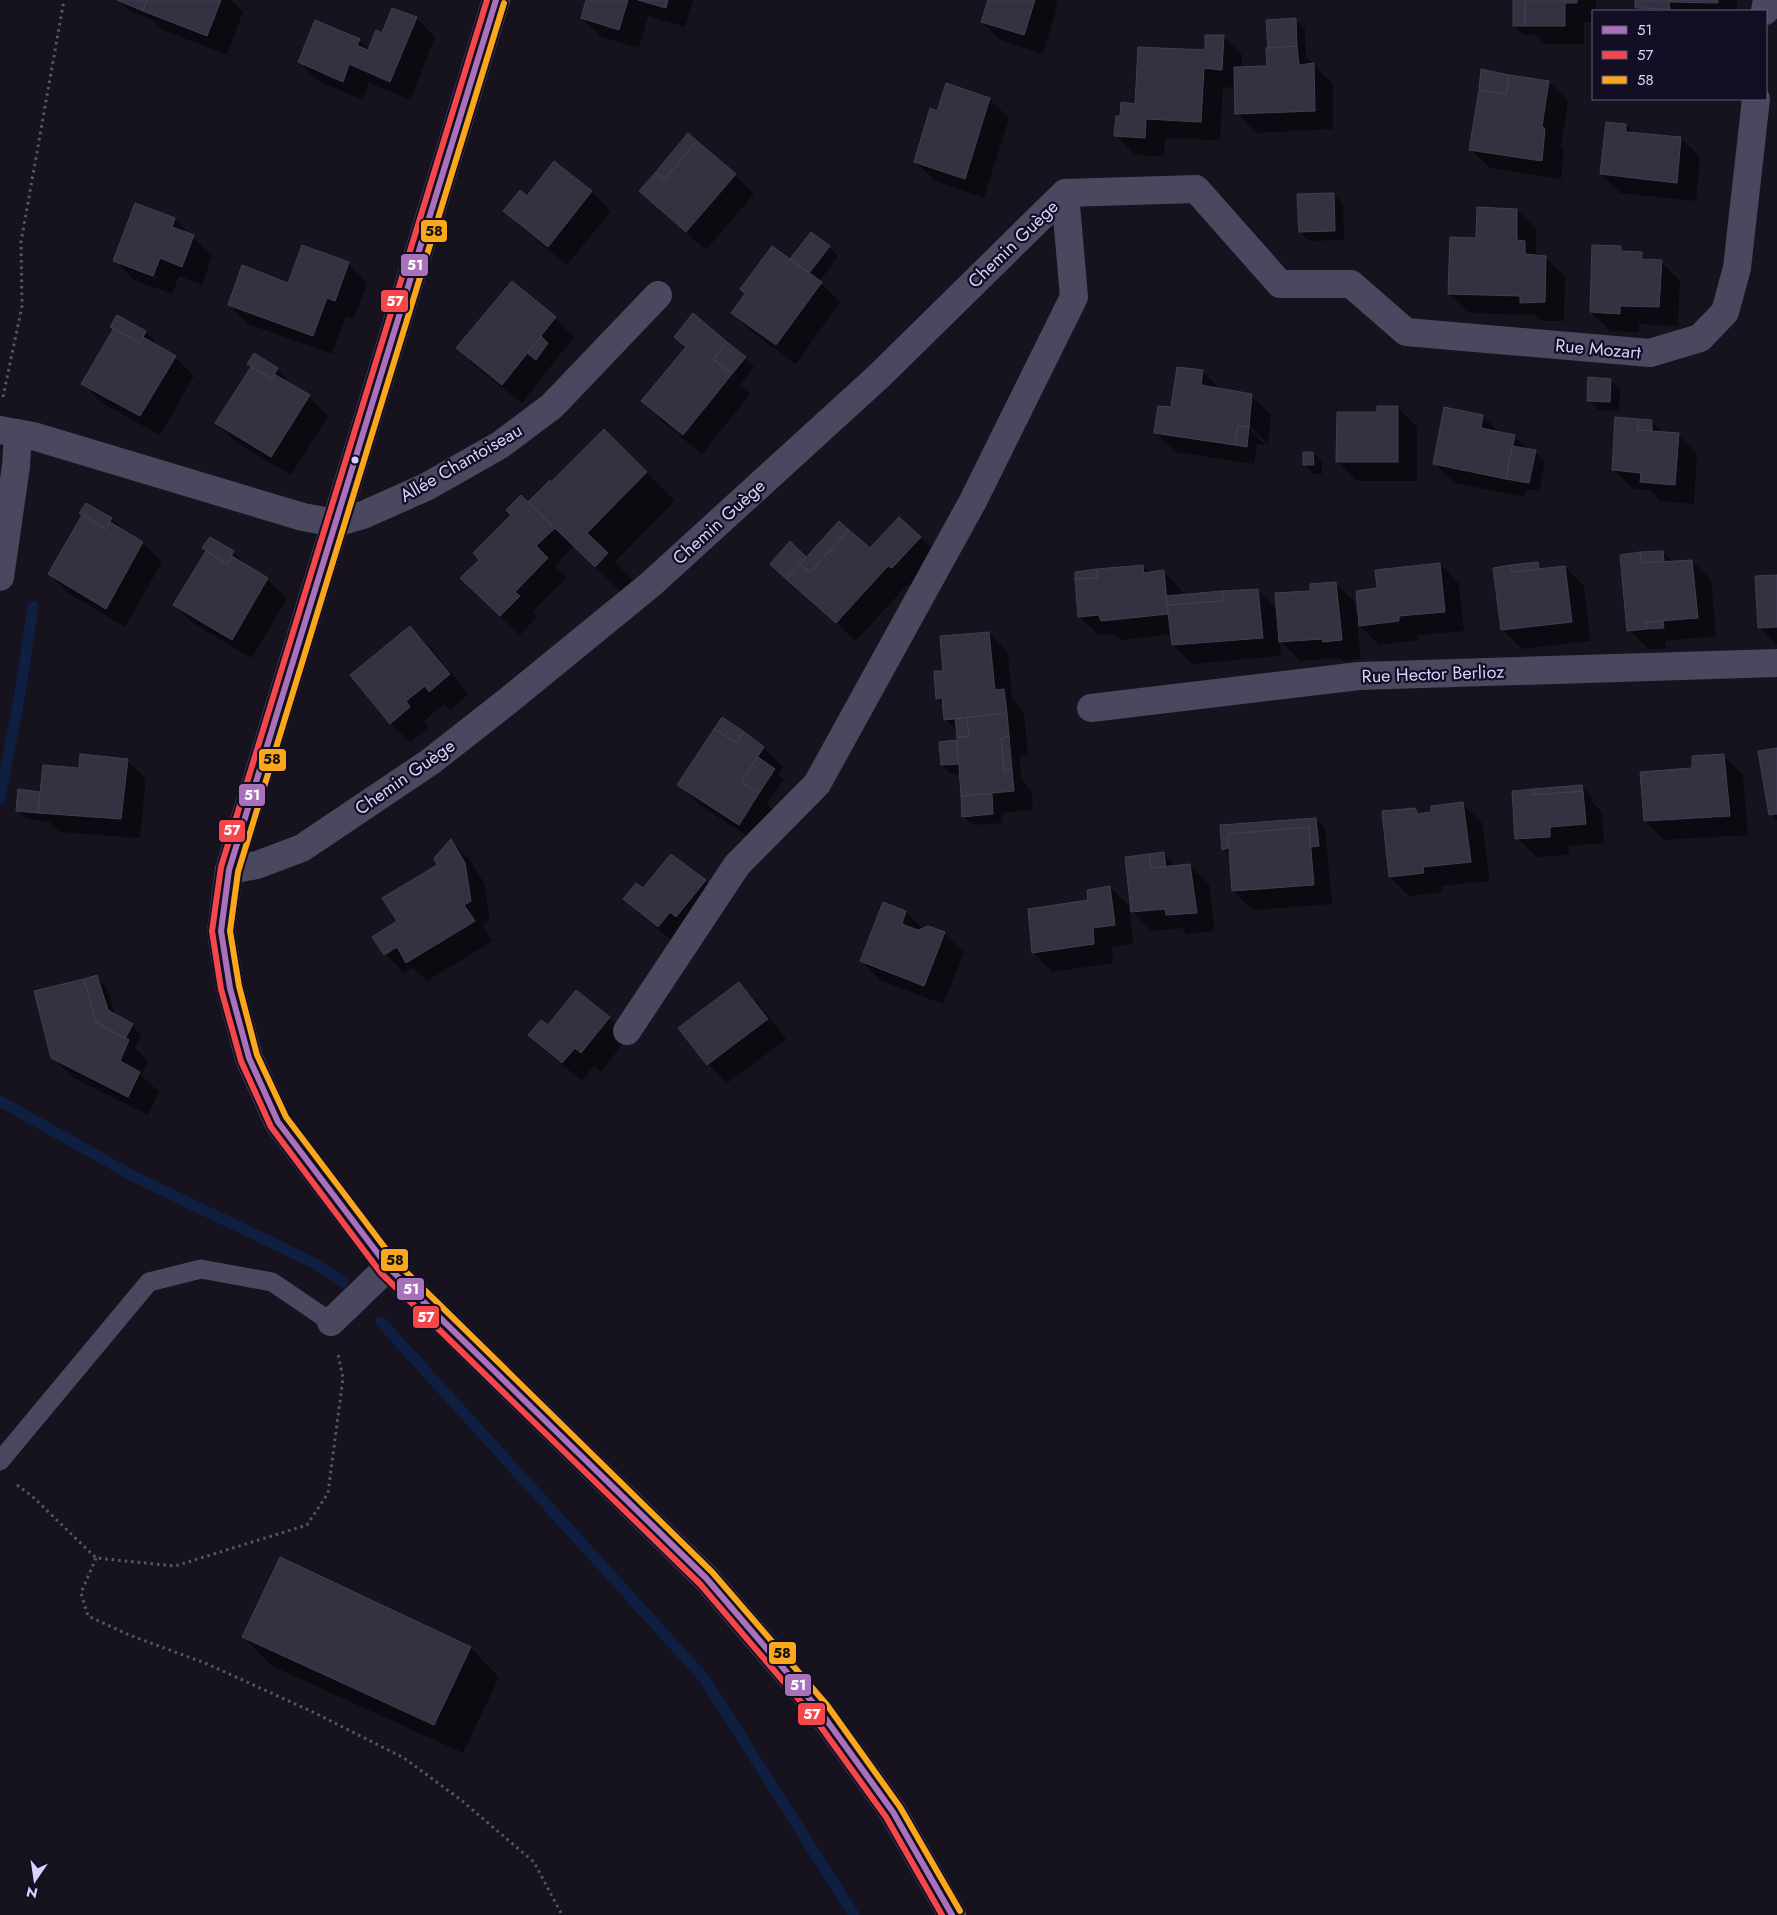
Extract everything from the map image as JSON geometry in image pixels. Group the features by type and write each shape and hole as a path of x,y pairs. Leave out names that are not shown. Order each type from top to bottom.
{"main road":[{"path":"496,0 229,870 221,931 230,988 249,1058 278,1122 388,1267 706,1578 820,1711 893,1812 952,1915"}],"street":[{"name":"Rue Mozart","path":"1065,193 1196,189 1280,284 1351,284 1406,332 1650,353 1700,338 1724,312 1737,268 1756,100"},
{"name":"Chemin Guège","path":"229,870 257,865 302,848 430,762 509,700 658,578 879,376 1065,193"},
{"name":"Chemin Guège","path":"627,1031 738,866 817,784 973,501 1074,297 1065,193"},
{"name":"Allée Chantoiseau","path":"335,523 363,515 426,487 500,445 552,406 658,295"},
{"path":"0,577 16,466 9,432 33,436 303,517 335,523"},
{"name":"Rue Hector Berlioz","path":"1091,708 1359,676 1777,664"},
{"path":"331,1322 388,1267"}],"lane":[{"path":"0,1461 149,1282 201,1269 272,1282 331,1322"}],"path":[{"path":"2,399 22,306 21,242 64,0"},
{"path":"16,1484 32,1496 96,1558 174,1566 307,1524 328,1493 343,1378 331,1322"},
{"path":"96,1558 81,1593 88,1616 130,1635 205,1663 304,1708 404,1758 461,1800 534,1862 562,1915"}],"building":[{"path":"117,0 147,0 143,11"},
{"path":"147,0 221,0 207,36 143,11"},
{"path":"586,0 628,0 619,30 581,18"},
{"path":"638,0 668,0 666,8"},
{"path":"988,0 1035,0 1024,35 981,22"},
{"path":"1513,0 1525,0 1525,26 1513,26"},
{"path":"1525,0 1577,0 1577,3 1565,3 1565,26 1525,26"},
{"path":"1635,0 1718,0 1718,3 1669,2 1670,9 1635,8"},
{"path":"392,8 417,17 390,82 349,64 343,82 298,62 315,20 360,39 357,45 368,50 376,30 382,33"},
{"path":"1296,18 1297,46 1268,48 1266,20"},
{"path":"1205,35 1224,35 1222,70 1204,68 1201,122 1146,119 1145,138 1114,136 1116,116 1120,116 1121,102 1135,104 1138,47 1205,50"},
{"path":"1297,46 1299,65 1314,63 1315,111 1235,114 1234,67 1267,66 1266,48"},
{"path":"1481,69 1509,75 1506,94 1479,90"},
{"path":"1509,75 1549,81 1542,126 1545,129 1542,161 1469,150 1479,90 1506,94"},
{"path":"946,83 990,98 965,179 914,162 930,108 937,111"},
{"path":"1606,122 1626,124 1626,132 1681,137 1677,183 1600,174"},
{"path":"688,133 697,141 664,180 655,173"},
{"path":"697,141 736,174 686,232 639,191 655,173 664,180"},
{"path":"554,161 592,191 548,247 503,211 520,190 527,196"},
{"path":"1334,193 1335,231 1299,232 1297,194"},
{"path":"135,203 175,218 172,227 194,235 182,267 160,258 153,276 113,261"},
{"path":"1477,207 1517,209 1517,240 1525,241 1525,254 1546,256 1545,302 1520,303 1520,296 1448,294 1450,237 1476,238"},
{"path":"811,232 830,246 809,273 790,259"},
{"path":"302,245 349,262 335,301 327,298 313,336 228,305 242,265 288,283"},
{"path":"1592,245 1621,246 1621,251 1642,252 1642,259 1662,260 1659,307 1620,306 1620,314 1590,312"},
{"path":"772,246 822,282 776,345 731,313 745,294 740,289"},
{"path":"512,281 556,317 502,385 456,348"},
{"path":"693,313 727,342 713,359 732,374 683,435 641,401 686,347 674,337"},
{"path":"117,315 146,331 140,343 110,327"},
{"path":"114,328 140,343 143,337 176,356 140,416 81,384"},
{"path":"541,336 548,343 536,360 527,353"},
{"path":"727,342 746,357 732,374 713,359"},
{"path":"254,353 278,368 272,379 247,364"},
{"path":"251,367 272,379 274,374 310,395 271,457 215,423"},
{"path":"1177,367 1203,370 1201,385 1252,394 1249,427 1238,426 1235,445 1154,433 1158,406 1171,407"},
{"path":"1588,377 1611,379 1610,402 1587,401"},
{"path":"1377,406 1398,406 1398,462 1336,462 1337,412 1377,412"},
{"path":"1444,407 1483,415 1481,428 1515,435 1506,479 1433,464"},
{"path":"1615,417 1638,419 1638,430 1679,433 1675,485 1640,482 1641,473 1612,470"},
{"path":"1638,419 1652,420 1652,431 1638,430"},
{"path":"1238,426 1249,427 1247,447 1235,445"},
{"path":"604,429 647,472 587,533 608,553 595,567 528,502 550,480 551,482"},
{"path":"1512,446 1536,450 1529,483 1506,479"},
{"path":"1303,452 1313,452 1314,465 1303,465"},
{"path":"521,495 555,528 536,546 548,558 515,592 520,596 500,616 460,578 479,560 473,553 511,515 506,510"},
{"path":"86,503 112,518 106,529 79,513"},
{"path":"82,515 106,529 110,522 143,542 106,609 48,574"},
{"path":"899,517 921,537 892,568 888,566 836,623 786,579 800,564 810,572 849,530 870,548"},
{"path":"839,521 849,530 810,572 800,564"},
{"path":"210,537 234,551 227,564 202,548"},
{"path":"790,541 806,557 786,579 770,564"},
{"path":"206,551 227,564 232,556 268,578 232,640 173,605"},
{"path":"1663,551 1664,561 1642,563 1640,552"},
{"path":"1640,552 1642,563 1692,560 1698,618 1646,622 1647,629 1627,631 1620,555"},
{"path":"1538,562 1539,569 1512,572 1511,565"},
{"path":"1440,563 1445,612 1399,616 1399,621 1359,626 1356,591 1377,588 1375,570"},
{"path":"1143,565 1144,573 1164,570 1168,614 1101,621 1099,615 1078,617 1075,579 1097,578 1097,569"},
{"path":"1511,565 1512,572 1565,566 1572,622 1501,630 1493,568"},
{"path":"1097,569 1097,578 1075,579 1075,572"},
{"path":"1777,575 1777,627 1758,628 1755,576"},
{"path":"1336,582 1342,640 1323,642 1322,639 1279,642 1275,593 1310,591 1310,584"},
{"path":"1258,589 1263,638 1172,645 1167,605 1223,601 1222,591"},
{"path":"1222,591 1223,601 1167,605 1166,596"},
{"path":"1663,621 1664,628 1647,629 1646,622"},
{"path":"410,626 450,674 429,692 425,686 406,701 410,707 390,724 350,675"},
{"path":"989,632 995,690 1004,689 1007,713 944,720 942,698 936,699 934,671 943,671 940,636"},
{"path":"1007,713 1009,736 1001,738 1004,770 1012,769 1014,791 961,796 957,737 969,737 967,717"},
{"path":"722,717 743,731 737,743 714,729"},
{"path":"967,717 969,737 957,737 955,719"},
{"path":"714,729 737,743 743,731 764,747 741,782 759,793 739,825 677,785"},
{"path":"1009,736 1012,769 1004,770 1001,738"},
{"path":"956,740 958,764 941,765 939,742"},
{"path":"1777,748 1777,814 1769,815 1758,751"},
{"path":"80,754 128,759 121,819 38,813 43,765 79,768"},
{"path":"1724,754 1730,816 1644,821 1640,772 1692,768 1692,756"},
{"path":"758,757 775,769 759,793 741,782"},
{"path":"1582,785 1583,791 1533,795 1534,789"},
{"path":"18,789 40,792 38,813 16,811"},
{"path":"1534,789 1533,795 1583,791 1586,824 1550,827 1550,837 1515,839 1512,791"},
{"path":"992,794 993,814 962,817 961,796"},
{"path":"1463,802 1471,862 1423,867 1424,873 1389,877 1382,811 1415,808 1418,814 1431,812 1431,806"},
{"path":"1316,818 1319,846 1310,847 1309,827 1228,834 1228,848 1222,850 1220,825"},
{"path":"1309,827 1314,885 1232,891 1228,834"},
{"path":"451,839 465,863 471,901 464,905 475,921 406,963 397,947 384,955 372,937 397,921 382,898 437,865 434,858"},
{"path":"1164,852 1166,867 1151,868 1149,854"},
{"path":"671,854 706,880 676,917 670,912 658,927 623,899 636,883 643,888"},
{"path":"1149,854 1151,868 1190,864 1197,913 1166,915 1165,909 1131,912 1125,857"},
{"path":"1110,886 1115,925 1093,928 1094,944 1032,953 1028,909 1088,900 1087,890"},
{"path":"883,902 906,911 902,924 918,930 928,926 945,932 924,986 860,961"},
{"path":"97,975 108,1010 133,1024 125,1039 96,1022 84,979"},
{"path":"84,979 96,1022 129,1040 120,1061 140,1072 128,1097 51,1058 34,991"},
{"path":"739,982 768,1019 707,1065 678,1028"},
{"path":"576,990 610,1017 581,1053 575,1048 562,1063 528,1035 541,1020 548,1025"},
{"path":"280,1557 471,1647 434,1725 242,1637"}],"waterway":[{"path":"0,799 20,693 33,607"},
{"path":"0,1101 135,1177 314,1263 343,1282"},
{"path":"381,1322 704,1678 854,1915"}],"transit line":[{"name":"57","path":"487,0 221,867 212,931 221,989 241,1061 271,1127 381,1273 700,1584 813,1716 886,1817 942,1915"},
{"name":"51","path":"496,0 229,870 221,931 230,988 249,1058 278,1122 388,1267 706,1578 820,1711 893,1812 952,1915"},
{"name":"58","path":"504,3 238,872 230,931 239,986 257,1055 286,1117 395,1261 712,1572 827,1705 900,1807 960,1911"}]}
